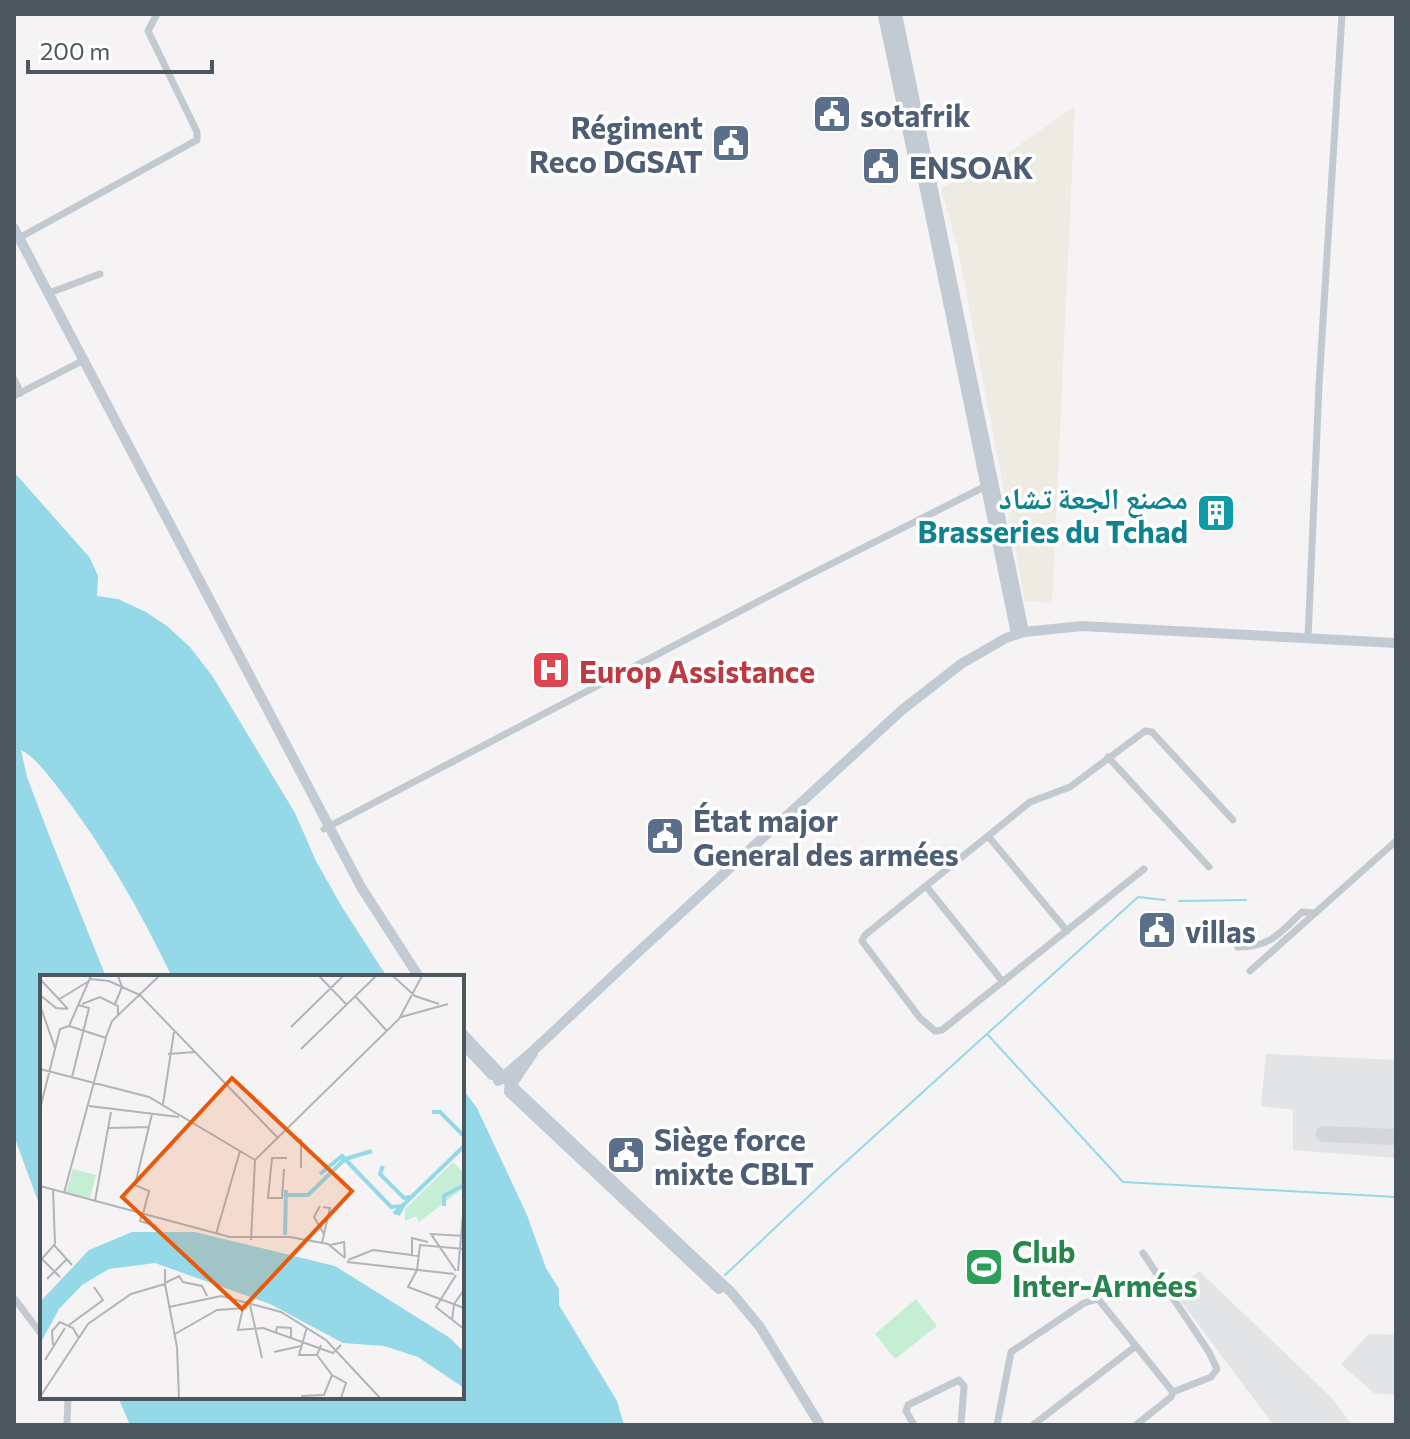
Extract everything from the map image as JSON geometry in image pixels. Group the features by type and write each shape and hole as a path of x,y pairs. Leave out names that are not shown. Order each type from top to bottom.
{"main road":[{"path":"889,14 991,484 1018,620 1015,634"},
{"path":"897,14 927,181"},
{"path":"16,235 49,293 81,362"},
{"path":"16,235 377,925 411,975"},
{"path":"1018,620 1037,630"},
{"path":"1015,634 1018,620"},
{"path":"510,1088 535,1049 902,710 961,664 1015,634 1082,626 1396,643"},
{"path":"327,828 418,975"},
{"path":"464,1035 500,1078"},
{"path":"464,1045 728,1298 766,1347 812,1425"},
{"path":"488,1062 523,1064"},
{"path":"500,1078 523,1064"},
{"path":"523,1064 524,1097"},
{"path":"510,1088 524,1097 732,1293 760,1327 820,1425"}],"street":[{"path":"16,235 197,140 197,132 148,31 157,14"},
{"path":"881,14 914,167 917,177 927,181"},
{"path":"1308,639 1319,385 1342,14"},
{"path":"49,293 100,274"},
{"path":"14,379 18,394 81,362"},
{"path":"327,828 823,568 991,484"},
{"path":"1144,869 942,1030 935,1031 920,1018 862,941 865,935 1030,802 1070,787 1145,731 1152,732 1233,820"},
{"path":"1108,757 1209,867"},
{"path":"988,836 1067,931"},
{"path":"1250,971 1396,841"},
{"path":"926,886 1003,982"},
{"path":"1238,947 1256,947 1273,940 1302,912 1315,913"},
{"path":"1136,1425 1171,1397 1173,1392 1211,1377 1216,1371 1216,1366 1143,1253"},
{"path":"14,1298 40,1332"},
{"path":"997,1425 1011,1352 1084,1303 1098,1299 1173,1392"},
{"path":"1033,1425 1044,1422 1136,1346"},
{"path":"914,1425 906,1411 908,1405 959,1380 964,1386 961,1425"},
{"path":"67,1425 68,1399"}],"shaded area":[{"path":"1075,106 1052,603 1025,601 958,249 941,188 1005,155"},
{"path":"1266,1054 1396,1060 1396,1158 1293,1150 1293,1110 1261,1106"},
{"path":"1199,1271 1332,1398 1352,1425 1268,1425 1272,1423 1174,1292"},
{"path":"1369,1334 1396,1335 1396,1395 1374,1393 1341,1364"}],"green space":[{"path":"916,1299 937,1326 895,1359 875,1334"}],"water":[{"path":"14,472 90,558 98,576 97,596 118,599 167,626 190,647 213,677 295,813 316,861 342,907 386,975 171,975 133,902 89,830 44,770 21,750 27,777 105,975 40,975 40,1207 14,1136"},
{"path":"464,1091 477,1108 527,1215 546,1268 559,1289 559,1305 617,1401 624,1425 130,1425 119,1399 464,1399"}],"waterway":[{"path":"725,1275 1138,897 1165,900"},
{"path":"1179,901 1246,900"},
{"path":"987,1034 1123,1182 1396,1197"}],"taxiway":[{"path":"1324,1134 1396,1137"}],"place":[{"name":"sotafrik","path":"832,114"},
{"name":"Régiment Reco DGSAT","path":"731,143"},
{"name":"ENSOAK","path":"881,166"},
{"name":"مصنع الجعة تشاد Brasseries du Tchad","path":"1216,513"},
{"name":"Europ Assistance","path":"551,670"},
{"name":"État major General des armées","path":"665,836"},
{"name":"villas","path":"1157,930"},
{"name":"Siège force mixte CBLT","path":"626,1155"},
{"name":"Club Inter-Armées","path":"984,1267"}]}
